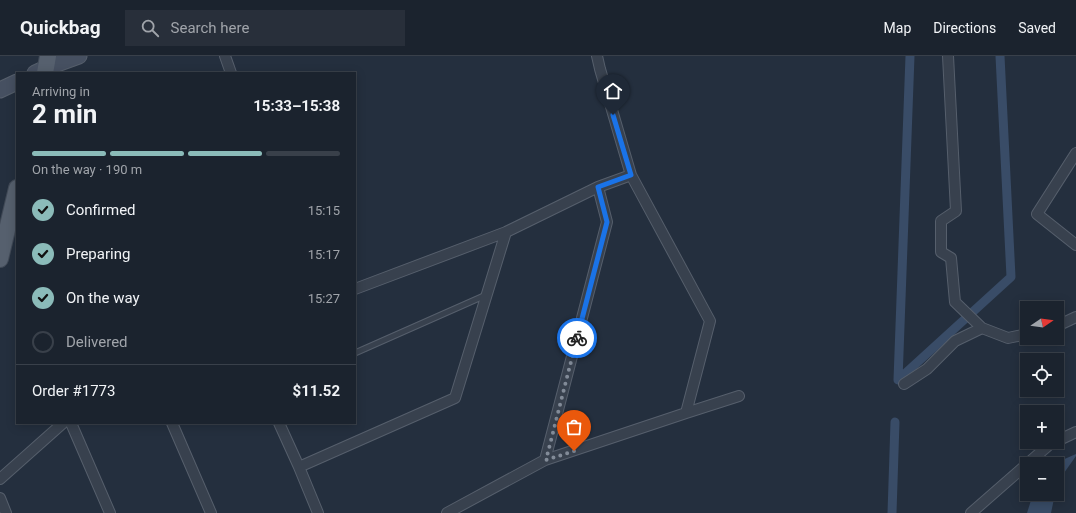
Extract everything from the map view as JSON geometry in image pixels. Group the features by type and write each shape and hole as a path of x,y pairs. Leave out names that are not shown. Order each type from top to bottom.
{"main road":[{"path":"0,259 16,192"}],"street":[{"path":"43,68 79,56"},
{"path":"225,56 232,72"},
{"path":"598,56 600,69 631,175 710,321 686,413"},
{"path":"948,56 956,211 941,221 940,252 951,258 956,302 982,328 1008,338 1020,335"},
{"path":"0,90 16,82"},
{"path":"1076,153 1037,214 1076,245"},
{"path":"356,289 506,232 598,187 631,175"},
{"path":"546,460 607,222 598,187"},
{"path":"299,467 455,398 506,232"},
{"path":"1064,323 1076,317"},
{"path":"904,384 927,370 955,341 982,328"},
{"path":"447,513 546,460 739,396"},
{"path":"0,479 62,424"},
{"path":"71,424 110,513"},
{"path":"172,424 211,513"},
{"path":"278,424 299,467 318,513"},
{"path":"1064,437 1076,432"},
{"path":"1035,457 1044,449"},
{"path":"971,513 1020,470"},
{"path":"0,498 6,513"}],"lane":[{"path":"356,353 487,295"}],"water":[{"path":"1076,454 1064,473 1064,459"},
{"path":"1031,501 1054,501 1051,513 1027,513"}],"waterway":[{"path":"898,380 910,56"},
{"path":"898,380 1011,277 1000,56"},
{"path":"892,513 895,422"}],"way so far":[{"path":"574,451 546,460 577,338"}],"route":[{"path":"577,338 607,222 598,187 631,175 613,115"}]}
